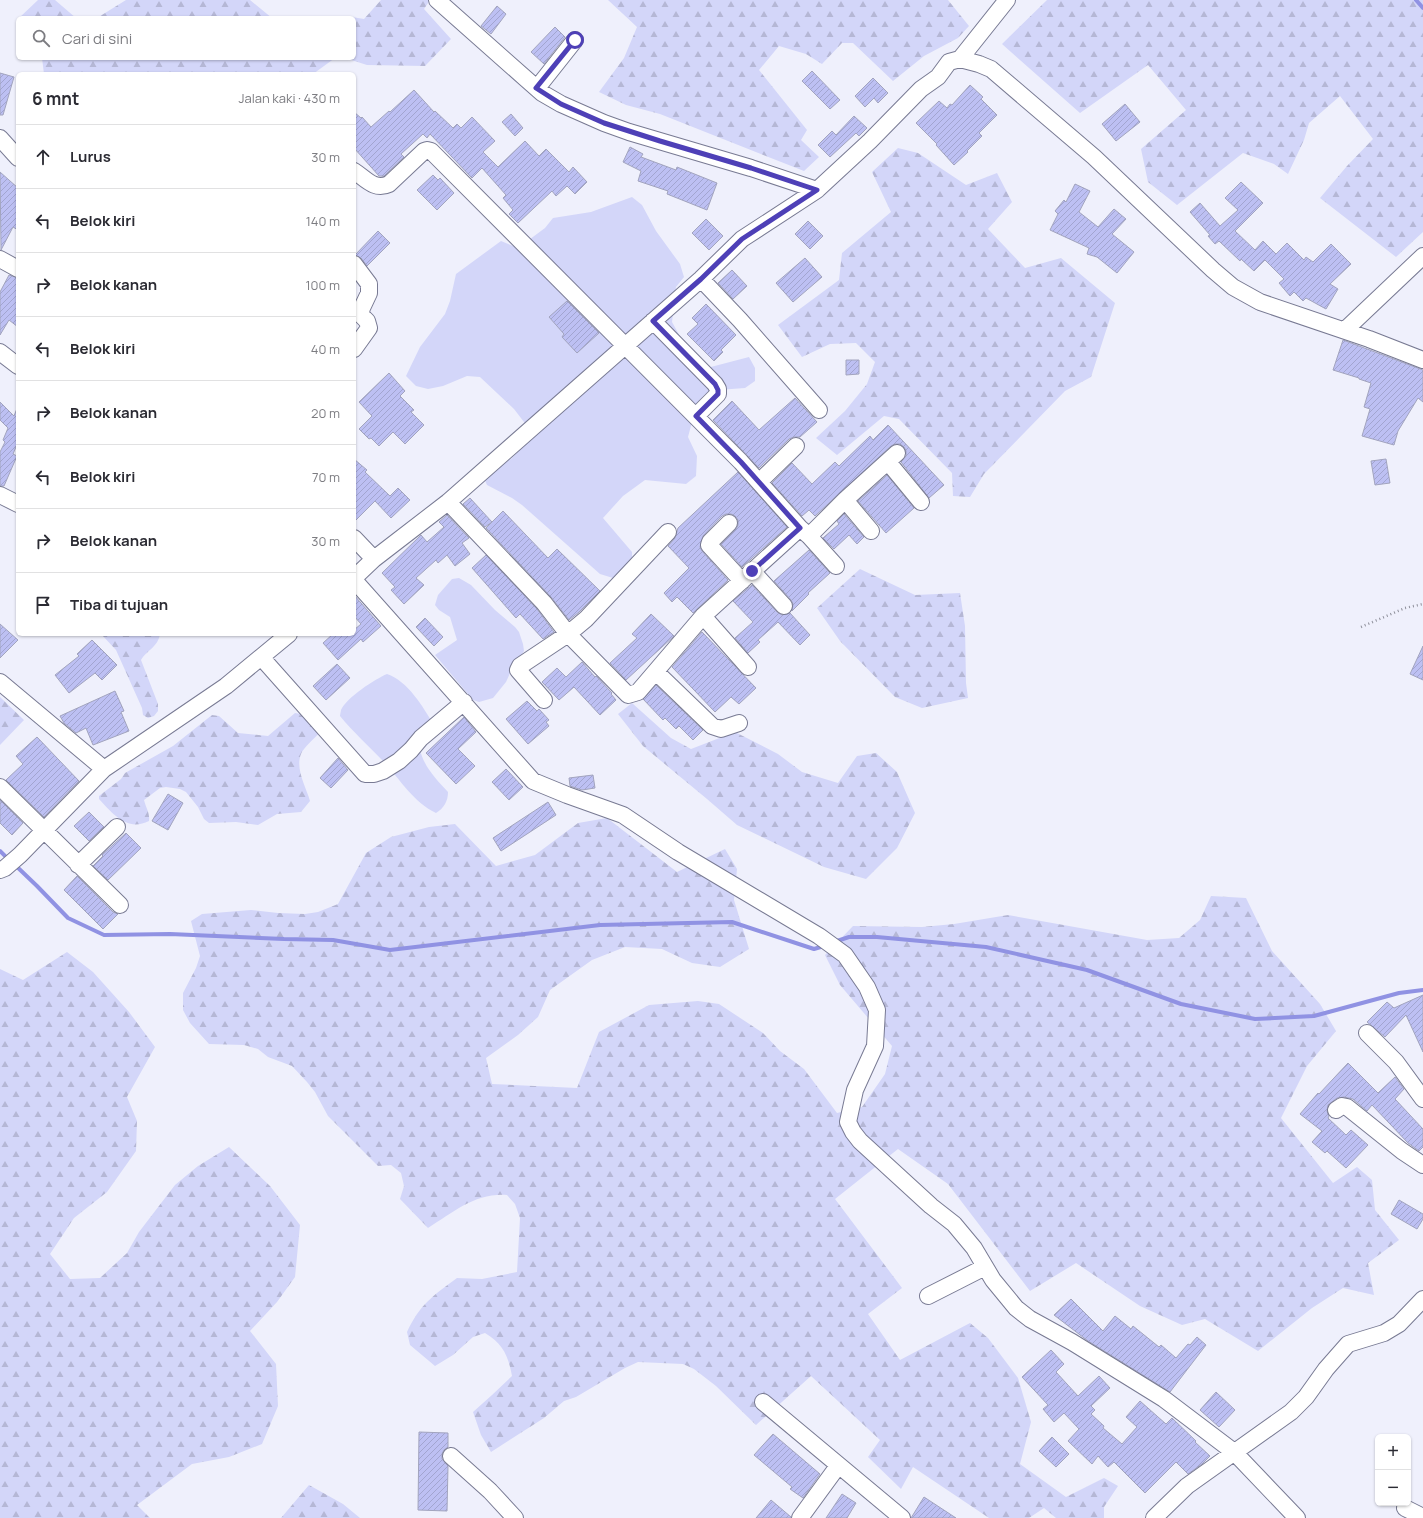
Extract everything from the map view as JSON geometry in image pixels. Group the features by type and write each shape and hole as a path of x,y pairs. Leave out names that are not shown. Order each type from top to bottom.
{"street":[{"path":"437,0 491,50 536,88 561,104 604,123 817,190"},
{"path":"960,60 1007,0"},
{"path":"536,88 575,40"},
{"path":"356,577 374,559 448,502 701,279 742,239 817,190 870,141 921,89 938,77 949,62 960,60 991,69 1094,157 1213,270 1233,287 1260,302 1345,330 1423,360"},
{"path":"0,138 16,156"},
{"path":"356,172 370,184 384,186 389,184 424,151 431,151 696,416 836,566"},
{"path":"1345,330 1423,256"},
{"path":"0,259 16,268"},
{"path":"356,267 369,284 368,293 361,310 362,316 369,328 356,346"},
{"path":"701,279 740,320 819,410"},
{"path":"653,321 715,384 718,390 718,394 696,416"},
{"path":"0,352 16,364"},
{"path":"759,482 796,446"},
{"path":"448,502 544,603 568,634 628,695 638,692 703,616 747,576 845,500 893,457 921,502"},
{"path":"0,495 16,503"},
{"path":"845,500 871,531"},
{"path":"729,523 710,542 710,546 784,606"},
{"path":"544,700 518,668 568,634 586,619 668,532"},
{"path":"356,540 374,559"},
{"path":"356,581 533,781 623,815 678,852 819,936 845,954 867,987 877,1010 875,1046 855,1090 848,1122 860,1141 931,1206 954,1224 974,1248 993,1280 1004,1295 1016,1308 1030,1319 1103,1361 1164,1399 1234,1452 1297,1518"},
{"path":"703,616 748,667"},
{"path":"3,869 20,855 104,769 226,686 287,636"},
{"path":"261,657 365,774 374,774 383,771 399,761 421,738 464,702"},
{"path":"656,672 712,726 721,729 739,723"},
{"path":"0,682 104,769"},
{"path":"0,787 120,905"},
{"path":"78,865 117,827"},
{"path":"1367,1033 1407,1074 1423,1099"},
{"path":"1336,1110 1342,1106 1347,1107 1402,1151 1423,1165"},
{"path":"928,1296 985,1267"},
{"path":"1154,1518 1187,1486 1291,1412 1306,1397 1326,1369 1348,1344 1384,1332 1399,1324 1423,1299"},
{"path":"763,1402 902,1518"},
{"path":"451,1456 486,1486 515,1518"},
{"path":"800,1518 838,1466"},
{"path":"1405,1508 1423,1517"}],"path":[{"path":"1361,627 1405,608 1423,604"}],"green space":[{"path":"38,0 55,0 74,16 21,16"},
{"path":"126,0 250,0 270,16 100,16"},
{"path":"381,0 430,0 424,9 451,39 425,66 367,65 351,60 356,60 356,18 364,19"},
{"path":"608,0 948,0 969,26 958,38 924,56 893,81 853,43 842,43 822,64 806,54 779,46 759,70 807,130 801,140 819,157 804,171 660,114 626,105 599,92 624,58 637,27"},
{"path":"1047,0 1423,0 1423,232 1396,257 1320,198 1347,166 1373,139 1340,96 1309,123 1304,140 1288,174 1274,164 1243,153 1177,205 1148,182 1141,149 1186,110 1148,65 1080,113 1002,44"},
{"path":"42,60 332,60 316,72 44,72"},
{"path":"898,148 918,153 966,185 997,173 1012,202 988,229 1025,268 1061,258 1115,303 1091,377 1065,391 984,474 970,497 953,496 952,473 899,419 884,416 837,455 816,438 845,411 867,384 875,362 856,343 830,344 802,357 778,325 839,280 842,253 891,212 872,172"},
{"path":"632,197 642,205 656,231 680,264 684,277 676,287 672,322 688,351 707,368 749,357 755,368 755,381 745,388 718,390 705,394 697,403 688,437 697,456 696,476 686,484 645,480 623,496 603,518 632,552 632,562 624,571 613,578 600,574 522,505 487,485 484,478 499,464 511,459 534,435 514,409 480,377 467,376 443,386 428,389 416,386 406,376 420,347 445,314 450,301 456,274 501,241 518,248 545,228 553,218 591,212"},
{"path":"860,569 915,595 960,593 965,626 966,683 968,698 922,708 895,697 840,641 817,608"},
{"path":"459,578 471,585 495,610 515,627 519,632 523,644 524,651 506,682 493,698 479,702 473,700 435,655 457,640 450,617 439,610 435,605 438,595 452,579"},
{"path":"103,636 160,636 155,645 141,660 158,704 158,711 154,716 148,718 143,715 142,708 116,650"},
{"path":"387,674 395,677 408,688 434,725 419,746 423,760 434,777 448,792 445,804 436,813 420,803 407,790 383,761 340,716 341,710 349,700 368,684"},
{"path":"0,697 24,720 0,745"},
{"path":"632,703 671,738 691,749 735,732 778,754 802,772 838,783 857,756 876,753 897,772 915,813 897,848 866,879 824,867 737,825 643,746 618,714"},
{"path":"295,713 301,714 320,732 301,754 299,766 300,772 310,801 301,812 277,814 258,825 236,822 209,823 204,819 198,807 186,792 180,789 166,787 160,788 144,800 149,821 141,824 134,824 121,820 99,799 99,796 121,779 125,773 173,746 212,715 219,716 238,733 268,736"},
{"path":"607,818 677,872 725,849 737,869 734,900 749,949 720,967 692,963 662,949 625,947 592,960 550,990 538,1017 518,1035 486,1058 492,1084 577,1088 599,1032 649,1005 698,1001 719,1004 763,1033 780,1051 804,1069 837,1113 862,1107 885,1074 892,1046 840,985 825,955 853,926 922,927 954,924 1008,915 1147,940 1179,938 1200,920 1211,896 1246,898 1272,951 1320,1004 1336,1031 1307,1066 1281,1118 1333,1183 1357,1167 1372,1180 1375,1210 1399,1240 1368,1263 1374,1295 1343,1288 1312,1308 1258,1351 1205,1319 1182,1325 1140,1306 1076,1263 1030,1291 948,1184 898,1149 835,1199 902,1288 868,1314 900,1360 970,1323 988,1338 1018,1378 1031,1422 1020,1464 1066,1497 1104,1478 1118,1486 1104,1507 1104,1518 1056,1518 1044,1508 1029,1518 989,1518 913,1467 901,1489 868,1457 880,1440 811,1376 756,1425 716,1386 694,1369 683,1364 638,1362 576,1397 564,1401 544,1418 491,1452 481,1435 473,1412 512,1376 509,1362 504,1351 496,1341 485,1333 473,1337 453,1355 435,1366 410,1345 407,1332 422,1307 457,1278 482,1279 517,1272 520,1218 515,1204 507,1195 485,1197 465,1205 428,1228 400,1199 404,1186 401,1173 391,1165 378,1166 328,1116 315,1092 292,1066 268,1057 258,1049 244,1045 209,1044 190,1023 183,1010 183,993 196,968 200,956 191,921 202,914 251,910 305,914 318,912 338,904 366,853 391,837 429,827 455,824 496,866 535,855 578,823"},
{"path":"67,952 93,972 129,1012 155,1047 127,1097 137,1121 136,1151 107,1192 74,1218 50,1254 70,1279 100,1278 127,1253 139,1232 175,1185 198,1166 229,1147 270,1186 300,1225 295,1277 277,1302 250,1331 276,1364 278,1406 262,1444 229,1457 192,1464 137,1505 150,1518 0,1518 0,969 23,980"},
{"path":"309,1485 343,1504 360,1518 281,1518"}],"building":[{"path":"497,6 506,14 491,34 481,26"},
{"path":"555,27 565,37 544,64 531,52"},
{"path":"812,71 840,100 830,109 802,81"},
{"path":"0,73 14,77 3,115 0,115"},
{"path":"873,78 888,93 878,103 874,98 865,107 855,96"},
{"path":"970,85 983,97 981,99 997,115 979,133 982,136 954,165 936,145 937,144 916,123 939,101 947,108 950,104 952,105"},
{"path":"414,90 434,112 435,111 453,128 457,124 461,128 472,117 495,141 483,152 498,167 525,141 539,156 546,149 569,172 573,167 587,182 575,194 567,186 556,196 552,191 518,223 509,214 513,210 503,198 506,195 482,168 472,178 430,134 427,138 423,134 401,154 404,157 384,176 379,176 356,150 356,114 361,118 362,117 371,127 389,111 390,112"},
{"path":"1125,104 1140,122 1116,141 1102,124"},
{"path":"511,114 523,128 515,136 502,122"},
{"path":"854,116 867,128 859,136 856,133 830,157 818,145 832,131 836,135"},
{"path":"630,147 643,154 641,157 676,170 677,167 717,183 707,210 667,194 668,191 638,181 641,171 623,162"},
{"path":"0,172 16,186 16,229 13,227 1,250"},
{"path":"433,175 438,180 440,178 454,193 437,210 417,190"},
{"path":"1241,182 1263,203 1235,231 1255,250 1263,241 1276,254 1287,243 1304,260 1306,257 1313,262 1331,244 1351,264 1330,284 1338,289 1326,309 1306,298 1303,301 1294,292 1290,296 1279,283 1284,279 1265,260 1254,271 1241,259 1240,261 1219,241 1215,244 1208,236 1210,235 1190,212 1200,203 1220,226 1238,210 1225,198"},
{"path":"1075,184 1090,191 1079,212 1098,227 1114,209 1126,219 1112,234 1134,252 1117,273 1097,257 1087,254 1089,248 1050,230 1058,214 1055,211 1064,200 1066,202"},
{"path":"706,219 723,236 709,250 692,233"},
{"path":"808,221 823,236 810,249 795,234"},
{"path":"378,231 390,243 367,266 356,254"},
{"path":"805,258 822,277 793,302 776,283"},
{"path":"732,270 747,286 733,299 718,283"},
{"path":"9,275 16,277 16,325 9,320 0,335 0,292"},
{"path":"567,301 599,333 577,353 562,337 564,334 549,317"},
{"path":"706,304 736,335 721,350 723,352 714,361 687,334 698,324 692,318"},
{"path":"1343,340 1423,370 1423,402 1418,398 1398,431 1394,445 1362,436 1370,409 1364,407 1371,383 1333,370"},
{"path":"846,360 859,360 859,374 846,375"},
{"path":"389,373 405,391 400,396 414,410 411,412 424,425 405,444 393,432 379,446 359,429 372,416 359,402"},
{"path":"795,398 817,422 800,437 789,439 759,468 713,420 732,401 759,430"},
{"path":"0,402 14,416 16,411 16,447 13,454 16,456 16,458 4,486 0,486 0,452 5,442 3,440 8,428 0,420"},
{"path":"888,425 944,485 929,498 901,462 906,456 906,451 900,444 891,446 815,516 809,510 802,516 772,483 792,463 812,484 835,462 839,466 870,436 873,440"},
{"path":"1386,459 1390,483 1375,485 1371,461"},
{"path":"356,461 367,470 365,472 390,496 398,488 410,500 391,518 375,501 356,520"},
{"path":"738,472 787,527 742,567 721,544 736,529 738,520 731,514 722,516 703,536 700,547 728,580 693,613 677,597 672,602 664,593 689,568 668,546 675,538 678,528"},
{"path":"887,475 914,508 886,533 858,501"},
{"path":"470,498 492,522 485,527 463,504"},
{"path":"503,511 548,558 557,549 600,591 569,620 551,597 486,528"},
{"path":"844,514 864,537 857,544 849,535 834,549 823,538 839,524 837,521"},
{"path":"447,515 469,538 462,543 470,554 455,566 447,555 438,563 436,560 416,578 424,585 404,604 391,590 395,587 382,573 421,535 427,542 444,527 439,522"},
{"path":"809,550 830,573 808,593 809,594 792,611 793,604 791,600 774,581"},
{"path":"486,555 537,609 554,632 543,639 520,614 516,618 472,568"},
{"path":"752,585 777,612 782,615 790,613 810,635 800,645 778,622 758,640 760,642 748,653 735,638 753,622 733,601"},
{"path":"356,597 381,626 363,642 361,639 338,660 323,643 331,636 356,636 356,628 361,624 356,618"},
{"path":"651,614 674,636 626,680 610,663 637,638 632,634"},
{"path":"425,618 443,637 434,646 416,627"},
{"path":"0,624 18,640 0,658"},
{"path":"702,632 756,688 739,704 731,697 715,712 672,667"},
{"path":"92,640 117,665 102,680 95,673 69,693 55,675 79,656 77,654"},
{"path":"1423,646 1423,680 1410,674"},
{"path":"582,662 612,693 611,694 616,700 600,715 574,687 559,700 542,682 557,668 566,677"},
{"path":"337,664 350,678 326,700 313,686"},
{"path":"656,685 703,730 693,740 679,726 676,729 665,718 663,720 643,699"},
{"path":"115,691 124,711 121,712 129,731 93,745 86,728 76,733 64,723 60,716"},
{"path":"527,701 537,711 539,709 549,720 546,722 549,726 528,744 506,719"},
{"path":"464,717 476,732 458,749 475,766 456,784 426,753"},
{"path":"37,737 79,781 44,817 6,780 23,764 16,756"},
{"path":"338,758 348,770 331,788 320,778"},
{"path":"506,769 523,787 509,800 492,782"},
{"path":"593,775 595,788 582,790 570,786 569,778"},
{"path":"168,794 183,803 168,830 152,821"},
{"path":"0,800 23,823 12,835 0,823"},
{"path":"548,802 556,815 501,851 493,838"},
{"path":"89,812 104,827 89,841 74,826"},
{"path":"126,833 141,848 108,880 93,866 103,856 102,855"},
{"path":"77,876 113,912 118,914 103,929 64,890"},
{"path":"1423,995 1423,1052 1406,1015 1385,1037 1367,1022 1387,1002 1394,1008"},
{"path":"1348,1063 1378,1093 1395,1077 1404,1089 1395,1099 1423,1129 1423,1147 1419,1151 1408,1143 1372,1105 1367,1111 1353,1099 1344,1097 1337,1098 1328,1105 1328,1118 1346,1135 1351,1130 1368,1145 1346,1168 1327,1151 1325,1153 1312,1142 1322,1131 1300,1114 1318,1093 1319,1094"},
{"path":"1399,1200 1423,1214 1423,1219 1417,1229 1391,1214"},
{"path":"1071,1299 1103,1331 1115,1316 1131,1329 1133,1326 1159,1347 1161,1345 1176,1358 1188,1344 1190,1345 1197,1337 1206,1345 1170,1392 1088,1341 1054,1315"},
{"path":"1051,1350 1064,1364 1056,1372 1078,1396 1099,1376 1110,1388 1091,1406 1095,1410 1091,1414 1104,1426 1103,1428 1122,1444 1137,1427 1126,1417 1140,1401 1166,1424 1172,1418 1210,1456 1188,1474 1176,1462 1145,1493 1114,1462 1108,1467 1098,1456 1092,1464 1068,1441 1079,1429 1064,1413 1054,1422 1043,1409 1048,1405 1022,1377"},
{"path":"1216,1392 1235,1410 1219,1427 1200,1410"},
{"path":"419,1432 448,1433 448,1447 442,1454 442,1459 448,1466 447,1511 418,1510"},
{"path":"773,1434 820,1474 803,1498 790,1489 792,1487 754,1455"},
{"path":"1052,1437 1069,1454 1056,1467 1039,1451"},
{"path":"842,1494 856,1503 847,1518 826,1518"},
{"path":"924,1497 956,1518 911,1518"},
{"path":"771,1500 791,1517 791,1518 756,1518"}],"waterway":[{"path":"1416,0 1423,8"},
{"path":"0,851 9,860"},
{"path":"14,864 68,918 104,935 170,934 333,940 390,950 600,925 732,922 814,949 824,946"},
{"path":"834,942 849,937 877,937 986,947 1087,970 1181,1004 1255,1019 1314,1016 1399,993 1423,990"}],"route":[{"path":"575,40 536,88 542,93 582,114 629,132 751,168 817,190 742,239 701,279 653,321 717,387 718,394 696,416 741,462 800,528 752,571"}]}
